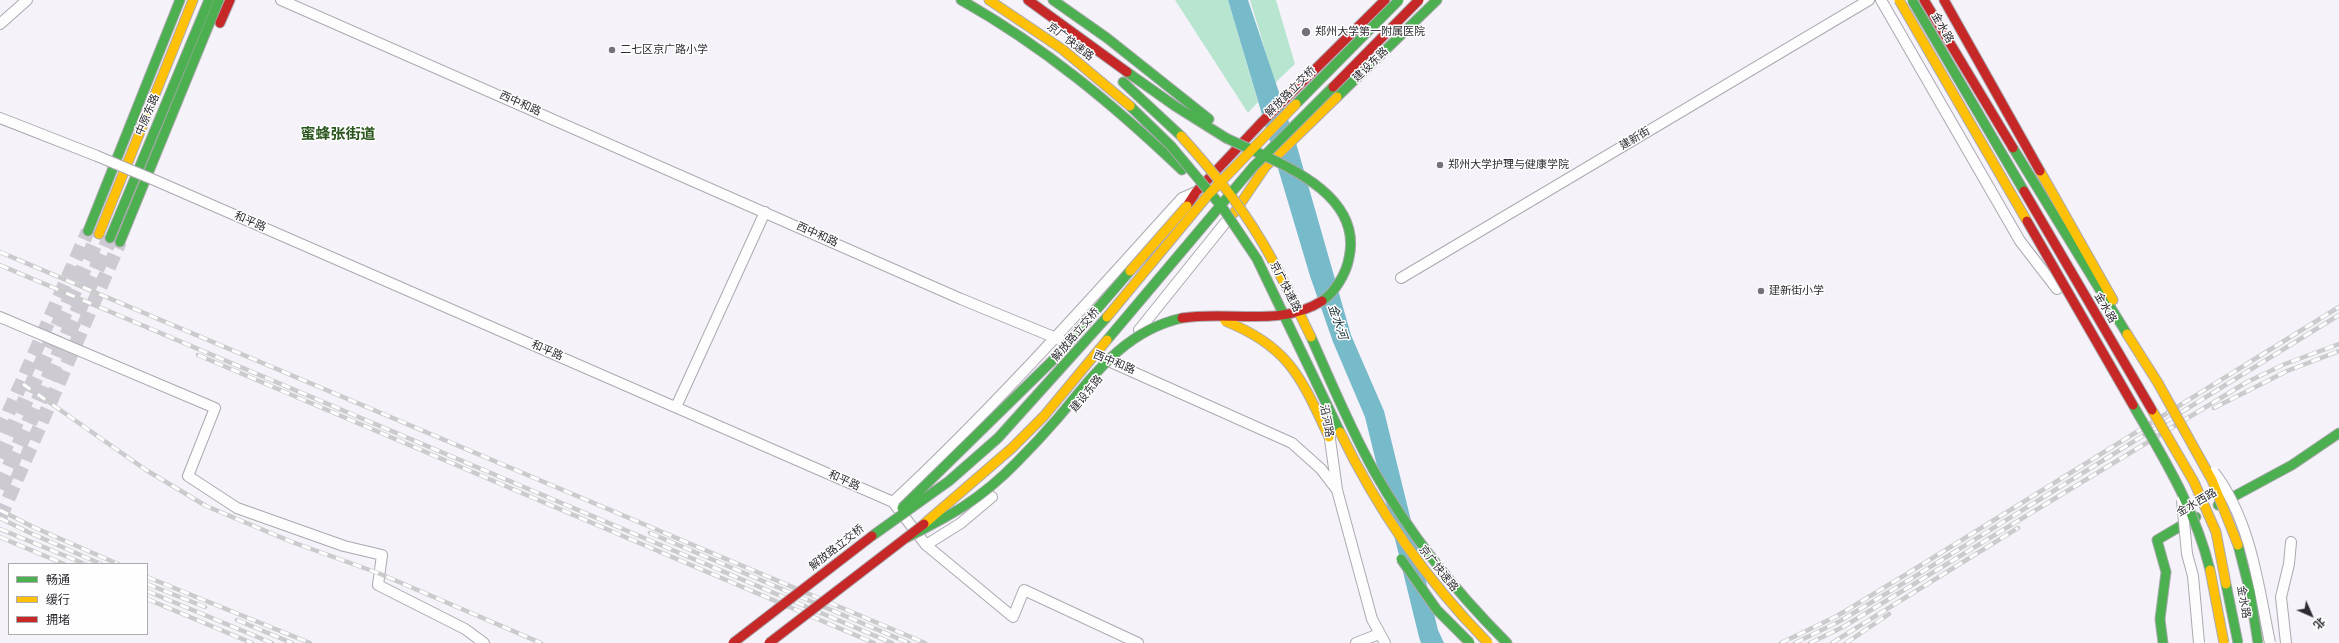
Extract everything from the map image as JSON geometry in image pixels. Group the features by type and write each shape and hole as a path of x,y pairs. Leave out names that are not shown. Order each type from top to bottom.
{"main road":[{"path":"88,230 180,0"},
{"name":"中原东路","path":"99,234 193,0"},
{"name":"中原东路","path":"110,238 209,0"},
{"path":"120,242 219,0"},
{"path":"153,180 230,0"},
{"path":"961,0 1033,44 1114,108 1198,190 1225,223"},
{"name":"京广快速路","path":"989,0 1068,55 1132,108 1176,151 1214,196 1235,224 1267,278 1361,475 1375,500 1421,569 1488,643"},
{"path":"906,538 955,513 1002,476 1046,431 1101,368 1128,342 1159,325 1199,316 1271,317 1305,312 1322,302 1334,289 1346,272 1349,259 1350,245 1347,225 1342,211 1328,192 1313,180 1226,138 1183,112 1075,32 1028,0"},
{"path":"1053,0 1107,38 1268,165"},
{"path":"882,528 1053,360 1186,206 1198,190 1261,123 1385,0"},
{"name":"解放路立交桥","path":"733,643 882,528 949,481 998,438 1086,343 1209,194 1242,158 1399,0"},
{"path":"769,643 960,496 1030,431 1254,167 1419,0"},
{"name":"建设东路","path":"1225,223 1236,211 1268,165 1437,0"},
{"path":"1891,0 2057,289 2076,306"},
{"path":"1899,0 2181,488 2201,536 2219,610 2224,643"},
{"name":"金水路","path":"1912,0 2194,482 2216,532 2238,643"},
{"path":"1924,0 2088,273 2158,383"},
{"path":"1944,0 2093,262 2192,443 2237,541 2254,606 2258,643"},
{"name":"京广快速路","path":"1019,3 1088,53 1141,98 1195,152 1224,187 1246,217 1279,271 1359,441 1387,493 1432,560 1464,598 1507,643"},
{"path":"1199,316 1243,327 1268,341 1281,353 1308,394 1343,465"},
{"name":"金水西路","path":"2163,643 2160,619 2166,572 2157,540 2292,465 2339,433"},
{"path":"1394,550 1433,604 1470,643"}],"street":[{"path":"0,24 27,0"},
{"name":"西中和路","path":"281,0 961,299 1113,362 1292,443 1321,469 1337,490"},
{"name":"建新街","path":"1401,278 1869,0"},
{"path":"1881,0 2020,241 2057,289"},
{"name":"和平路","path":"0,118 97,156 153,180 893,502 926,545 1013,617 1024,590 1138,643"},
{"path":"893,502 959,440 1055,338 1182,198 1198,190"},
{"name":"沿河路","path":"1236,211 1280,290 1312,357 1328,430 1337,490 1372,619 1378,634 1385,643"},
{"path":"676,407 765,212"},
{"name":"建设东路","path":"926,545 961,523 1004,485 1065,421 1225,223"},
{"path":"0,317 215,408 188,476 237,508 344,546 382,555 378,585 465,629 484,643"},
{"path":"2192,443 2226,489 2247,534 2270,643"},
{"path":"2181,488 2187,554 2193,576 2199,643"},
{"path":"2286,643 2281,597 2289,564 2291,542"},
{"path":"1356,643 1378,634"}],"green space":[{"path":"1175,0 1228,0 1258,102 1248,113"},
{"path":"1250,0 1276,0 1295,64 1275,83"}],"water":[{"name":"金水河","path":"1228,0 1248,0 1296,143 1351,335 1384,411 1438,630 1444,643 1421,643 1365,417 1333,342 1310,276"}],"tunnel":[{"path":"0,432 88,231"},
{"path":"0,458 99,234"},
{"path":"0,489 110,238"},
{"path":"0,518 120,242"}],"railway":[{"path":"0,252 925,643"},
{"path":"0,265 892,643"},
{"path":"1781,643 1837,616 2339,307"},
{"path":"1795,643 1840,621 1909,580 2339,315"},
{"path":"1810,643 1843,627 2247,382 2285,364 2339,344"},
{"path":"2214,408 2287,371 2339,351"},
{"path":"198,355 874,643"},
{"path":"23,384 146,470 206,506 292,542 378,573 541,643"},
{"path":"0,510 31,526 116,563"},
{"path":"0,518 99,563"},
{"path":"1832,643 2018,528"},
{"path":"0,529 83,563"},
{"path":"650,533 909,643"},
{"path":"0,537 62,563"},
{"path":"148,577 310,643"},
{"path":"148,584 205,607"},
{"path":"148,591 272,643"},
{"path":"148,599 252,643"},
{"path":"1846,643 1889,614"},
{"path":"237,620 292,643"}],"traffic: fast":[{"path":"88,231 180,0"},
{"path":"110,238 209,0"},
{"path":"120,242 219,0"},
{"path":"961,0 1021,37 1077,78 1130,122 1182,170"},
{"path":"1053,0 1107,38 1209,119"},
{"path":"1296,104 1399,0"},
{"path":"1337,97 1437,0"},
{"path":"1912,0 2024,191"},
{"path":"1127,72 1175,106 1226,138"},
{"path":"1123,82 1181,136"},
{"path":"1107,340 1253,167 1333,87"},
{"path":"1130,106 1171,146"},
{"path":"1226,138 1290,168 1311,181 1329,196 1343,214 1350,234 1348,264 1339,282 1331,293 1322,301"},
{"path":"1171,146 1222,207 1257,259 1340,432"},
{"path":"2013,148 2127,334"},
{"path":"902,508 1053,360 1130,271"},
{"path":"872,536 949,481 998,438 1107,317"},
{"path":"906,538 964,506 1003,476 1057,419 1097,372 1126,344 1161,324 1182,318"},
{"path":"1311,337 1357,438 1388,495 1434,562 1469,603 1507,643"},
{"path":"2133,405 2178,484 2204,547 2210,570"},
{"path":"2218,505 2292,465 2339,433"},
{"path":"2163,643 2160,619 2166,572 2157,540 2196,517"},
{"path":"2238,545 2250,592 2258,643"},
{"path":"1401,559 1437,610 1470,643"},
{"path":"2226,584 2238,643"}],"traffic: slow":[{"path":"99,234 193,0"},
{"path":"989,0 1062,49 1130,106"},
{"path":"1899,0 2027,221"},
{"path":"1234,213 1266,166 1337,97"},
{"path":"1107,317 1209,194 1296,104"},
{"path":"1181,136 1223,185 1251,223 1273,261 1311,337"},
{"path":"2040,171 2113,300"},
{"path":"1130,271 1187,206"},
{"path":"1225,321 1247,331 1265,342 1291,367 1301,381 1329,437"},
{"path":"2127,334 2158,383"},
{"path":"924,524 1012,448 1044,416 1107,340"},
{"path":"2158,383 2212,480 2238,545"},
{"path":"2152,410 2194,482 2216,532 2226,584"},
{"path":"1340,432 1371,490 1405,544 1444,595 1488,643"},
{"path":"2210,570 2224,643"}],"traffic: jam":[{"path":"220,23 230,0"},
{"path":"1028,0 1127,72"},
{"path":"1187,206 1196,192 1261,123 1385,0"},
{"path":"1333,87 1419,0"},
{"path":"1924,0 2013,148"},
{"path":"1944,0 2040,171"},
{"path":"2024,191 2152,410"},
{"path":"2027,221 2133,405"},
{"path":"1182,318 1200,316 1254,317 1289,314 1306,309 1322,301"},
{"path":"769,643 924,524"},
{"path":"733,643 872,536"}],"place":[{"name":"郑州大学第一附属医院","path":"1306,32"},
{"name":"二七区京广路小学","path":"612,50"},
{"name":"郑州大学护理与健康学院","path":"1440,165"},
{"name":"建新街小学","path":"1761,291"}],"district":[{"name":"蜜蜂张街道","path":"338,135"}]}
